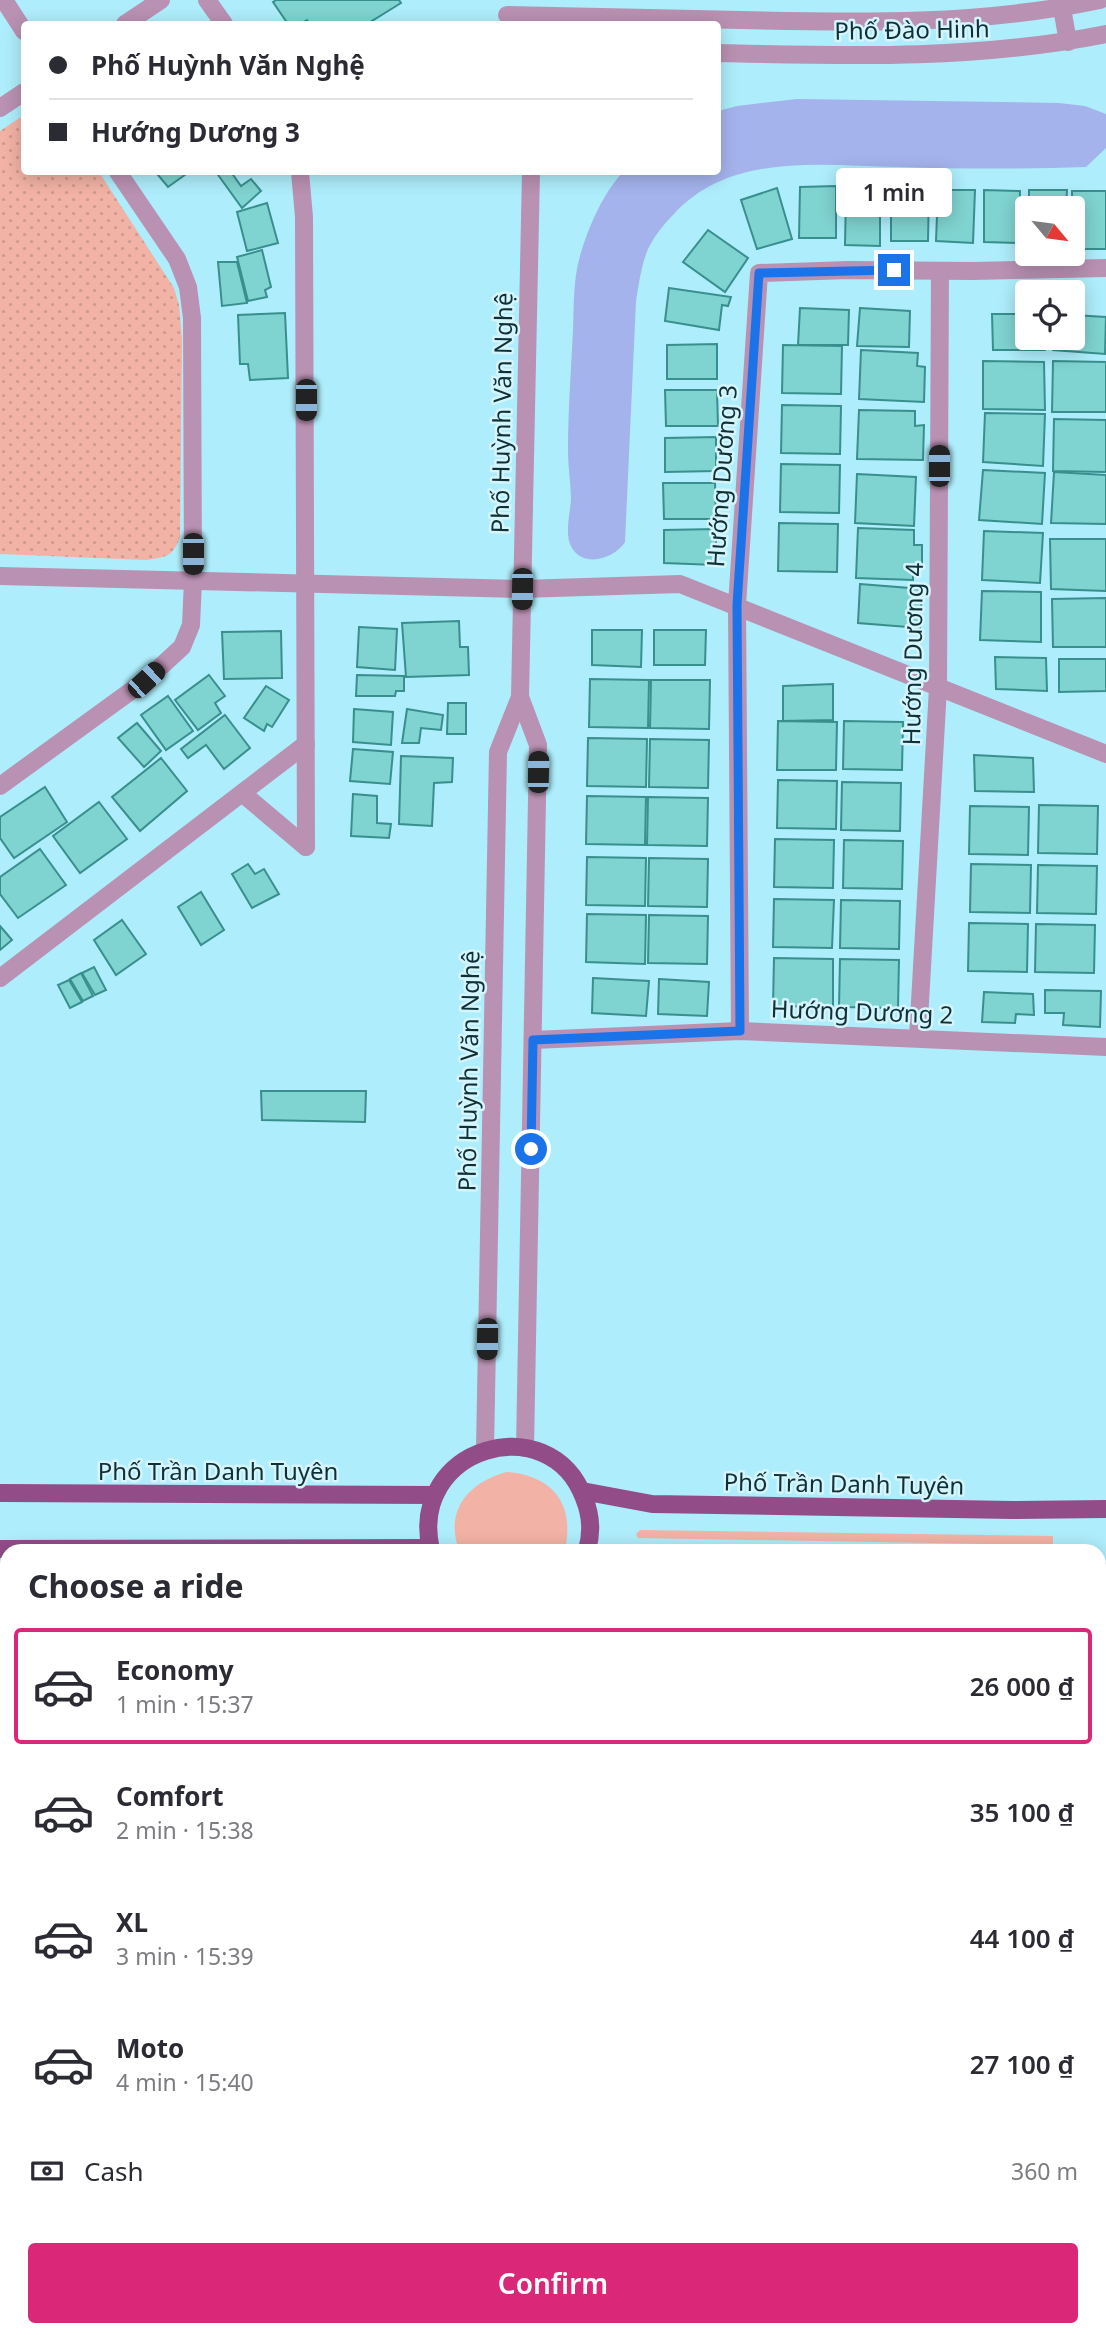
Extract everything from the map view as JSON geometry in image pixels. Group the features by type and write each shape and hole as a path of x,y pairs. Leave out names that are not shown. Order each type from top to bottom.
{"main road":[{"path":"431,1544 429,1521 435,1495 444,1480 469,1457 485,1450 505,1447 525,1448 543,1454 571,1475 582,1491 588,1508 590,1526 588,1544"},
{"name":"Phố Trần Danh Tuyên","path":"582,1491 652,1504 1106,1509"},
{"name":"Phố Trần Danh Tuyên","path":"0,1493 435,1495"}],"street":[{"path":"4,0 21,26"},
{"path":"130,21 161,0"},
{"path":"207,0 222,21"},
{"name":"Phố Đào Hinh","path":"507,13 891,22 992,17 1100,0"},
{"path":"1062,8 1068,42"},
{"name":"Phố Đào Hinh","path":"721,53 935,55 1001,51 1106,34"},
{"path":"0,108 21,94"},
{"path":"0,786 146,680 182,647 191,625 192,318 188,287 177,259 120,175"},
{"path":"242,793 306,847 304,217 300,175"},
{"name":"Phố Huỳnh Văn Nghệ","path":"485,1450 498,752 520,697 531,175"},
{"name":"Hướng Dương 3","path":"740,1031 737,605 759,273 1106,268"},
{"name":"Hướng Dương 4","path":"918,1037 938,688 940,271"},
{"path":"0,576 522,589 680,584 1106,754"},
{"name":"Phố Huỳnh Văn Nghệ","path":"520,697 538,745 525,1448"},
{"path":"0,978 306,744"},
{"name":"Hướng Dương 2","path":"533,1040 740,1031 1106,1047"}],"shaded area":[{"path":"21,117 21,175 101,175 174,288 179,305 182,340 180,537 175,549 164,557 146,560 0,554 0,131"},
{"path":"507,1472 537,1479 548,1486 557,1495 567,1519 566,1544 457,1544 455,1522 463,1500 481,1483"},
{"path":"640,1530 1053,1536 1053,1544 638,1538 636,1534"}],"water":[{"path":"797,99 1059,103 1085,106 1106,114 1106,148 1086,167 779,167 750,171 722,180 696,195 662,227 648,249 640,275 636,301 625,542 607,557 584,558 572,548 568,537 571,500 569,407 574,293 583,245 597,211 621,175 721,175 721,110"}],"building":[{"path":"399,0 401,3 372,21 286,21 273,2"},
{"path":"158,175 185,175 168,187"},
{"path":"218,175 233,175 241,186 251,179 261,191 242,208"},
{"path":"836,186 836,238 799,238 800,187"},
{"path":"891,187 929,187 928,241 891,241"},
{"path":"777,188 792,239 757,249 741,200"},
{"path":"938,190 975,190 973,243 936,241"},
{"path":"984,190 1020,191 1020,196 1015,196 1015,243 984,242"},
{"path":"1029,190 1067,190 1067,196 1029,196"},
{"path":"1072,191 1106,191 1106,249 1085,249 1085,196 1072,196"},
{"path":"880,193 880,246 845,245 846,194"},
{"path":"267,203 278,243 247,251 237,212"},
{"path":"708,230 748,258 725,292 683,262"},
{"path":"262,250 271,287 265,290 267,297 248,301 237,257"},
{"path":"218,262 237,262 247,303 222,306"},
{"path":"669,288 731,297 728,306 722,305 719,330 665,321"},
{"path":"800,308 849,310 848,345 798,345"},
{"path":"860,308 910,311 909,347 857,346"},
{"path":"285,313 288,378 250,380 248,364 240,364 238,315"},
{"path":"992,314 1015,314 1015,350 993,350"},
{"path":"1085,316 1106,317 1105,354 1053,350 1085,350"},
{"path":"717,344 717,379 667,379 667,345"},
{"path":"783,345 842,346 841,394 782,393"},
{"path":"861,350 918,353 917,366 925,367 924,402 859,399"},
{"path":"983,361 1044,362 1045,410 983,409"},
{"path":"1053,361 1106,362 1106,412 1052,412"},
{"path":"665,390 717,390 718,426 666,426"},
{"path":"782,405 841,406 840,454 781,453"},
{"path":"859,410 915,411 915,426 924,425 923,460 857,459"},
{"path":"985,413 1045,414 1043,466 983,462"},
{"path":"1054,419 1106,420 1106,472 1053,471"},
{"path":"716,437 716,471 665,472 665,438"},
{"path":"781,464 840,465 839,513 780,512"},
{"path":"983,470 1045,473 1042,524 979,520"},
{"path":"1054,472 1106,475 1106,524 1051,523"},
{"path":"857,474 916,477 914,526 855,523"},
{"path":"663,483 715,483 716,519 664,519"},
{"path":"779,523 838,524 837,572 778,571"},
{"path":"858,528 914,530 914,545 922,545 922,568 913,569 913,580 856,578"},
{"path":"716,529 716,565 664,563 664,530"},
{"path":"984,531 1043,533 1040,583 982,580"},
{"path":"1050,539 1106,539 1106,591 1051,589"},
{"path":"860,584 922,589 920,628 858,623"},
{"path":"982,591 1041,592 1041,642 980,640"},
{"path":"1106,598 1106,647 1053,647 1052,599"},
{"path":"459,621 460,647 468,647 469,675 406,677 402,623"},
{"path":"359,627 397,629 395,670 357,667"},
{"path":"592,630 642,630 641,667 592,665"},
{"path":"654,630 706,630 705,665 654,665"},
{"path":"281,631 282,678 224,679 222,632"},
{"path":"995,657 1046,658 1047,691 996,689"},
{"path":"1059,659 1106,659 1106,691 1059,692"},
{"path":"209,675 225,696 215,703 221,713 198,730 175,700"},
{"path":"357,675 404,676 404,691 396,691 395,696 356,696"},
{"path":"590,679 649,680 648,728 589,727"},
{"path":"651,680 710,680 709,729 650,728"},
{"path":"833,684 833,720 783,721 783,686"},
{"path":"266,686 289,700 272,727 267,724 264,731 244,718"},
{"path":"168,696 193,731 166,750 141,715"},
{"path":"448,703 466,703 466,734 447,734"},
{"path":"354,709 393,712 391,745 353,742"},
{"path":"407,709 443,715 441,730 421,728 419,743 402,743"},
{"path":"225,715 250,748 224,769 206,745 188,758 181,749"},
{"path":"778,721 837,722 836,770 777,770"},
{"path":"844,721 903,722 902,770 843,769"},
{"path":"137,723 161,751 144,767 118,738"},
{"path":"588,738 647,739 646,787 587,786"},
{"path":"650,739 709,740 708,788 649,787"},
{"path":"353,749 393,752 390,784 350,781"},
{"path":"974,755 1033,758 1034,792 975,791"},
{"path":"401,756 453,758 452,782 434,783 432,826 399,824"},
{"path":"161,758 187,791 140,831 112,797"},
{"path":"778,780 837,781 836,829 777,828"},
{"path":"842,782 901,783 900,831 841,830"},
{"path":"45,787 67,822 14,858 0,838 0,817"},
{"path":"353,794 377,796 377,823 391,824 389,838 351,836"},
{"path":"587,796 646,797 645,845 586,844"},
{"path":"648,797 708,798 707,846 647,845"},
{"path":"99,802 127,839 80,873 53,836"},
{"path":"1039,805 1098,806 1097,854 1038,853"},
{"path":"970,806 1029,807 1028,855 969,854"},
{"path":"775,839 834,840 833,888 774,887"},
{"path":"844,840 903,841 902,889 843,888"},
{"path":"40,849 66,885 18,918 0,894 0,877"},
{"path":"587,857 646,858 645,906 586,905"},
{"path":"649,858 708,859 707,907 648,906"},
{"path":"248,864 255,874 264,869 279,894 252,908 232,874"},
{"path":"971,864 1031,865 1030,913 970,912"},
{"path":"1038,865 1097,866 1096,914 1037,913"},
{"path":"201,892 224,930 201,945 178,907"},
{"path":"774,899 834,900 832,948 773,947"},
{"path":"841,900 900,901 899,949 840,948"},
{"path":"587,914 646,915 645,964 586,962"},
{"path":"649,915 708,916 707,964 648,963"},
{"path":"122,920 146,954 116,975 94,940"},
{"path":"969,923 1028,924 1027,972 968,971"},
{"path":"1036,924 1095,925 1094,973 1035,972"},
{"path":"0,926 12,940 0,950"},
{"path":"774,958 833,959 833,1007 773,1006"},
{"path":"840,959 899,960 898,1008 839,1007"},
{"path":"94,967 106,990 95,995 82,973"},
{"path":"81,973 93,996 83,1001 70,979"},
{"path":"593,978 649,981 646,1016 592,1013"},
{"path":"659,979 709,982 707,1016 658,1014"},
{"path":"69,980 82,1002 70,1008 58,985"},
{"path":"1045,990 1101,991 1100,1027 1063,1025 1064,1013 1045,1013"},
{"path":"984,992 1033,994 1034,1015 1016,1014 1015,1023 982,1022"},
{"path":"261,1091 366,1091 365,1122 262,1120"}],"route":[{"path":"531,1149 533,1040 740,1031 737,605 759,273 894,270"}]}
